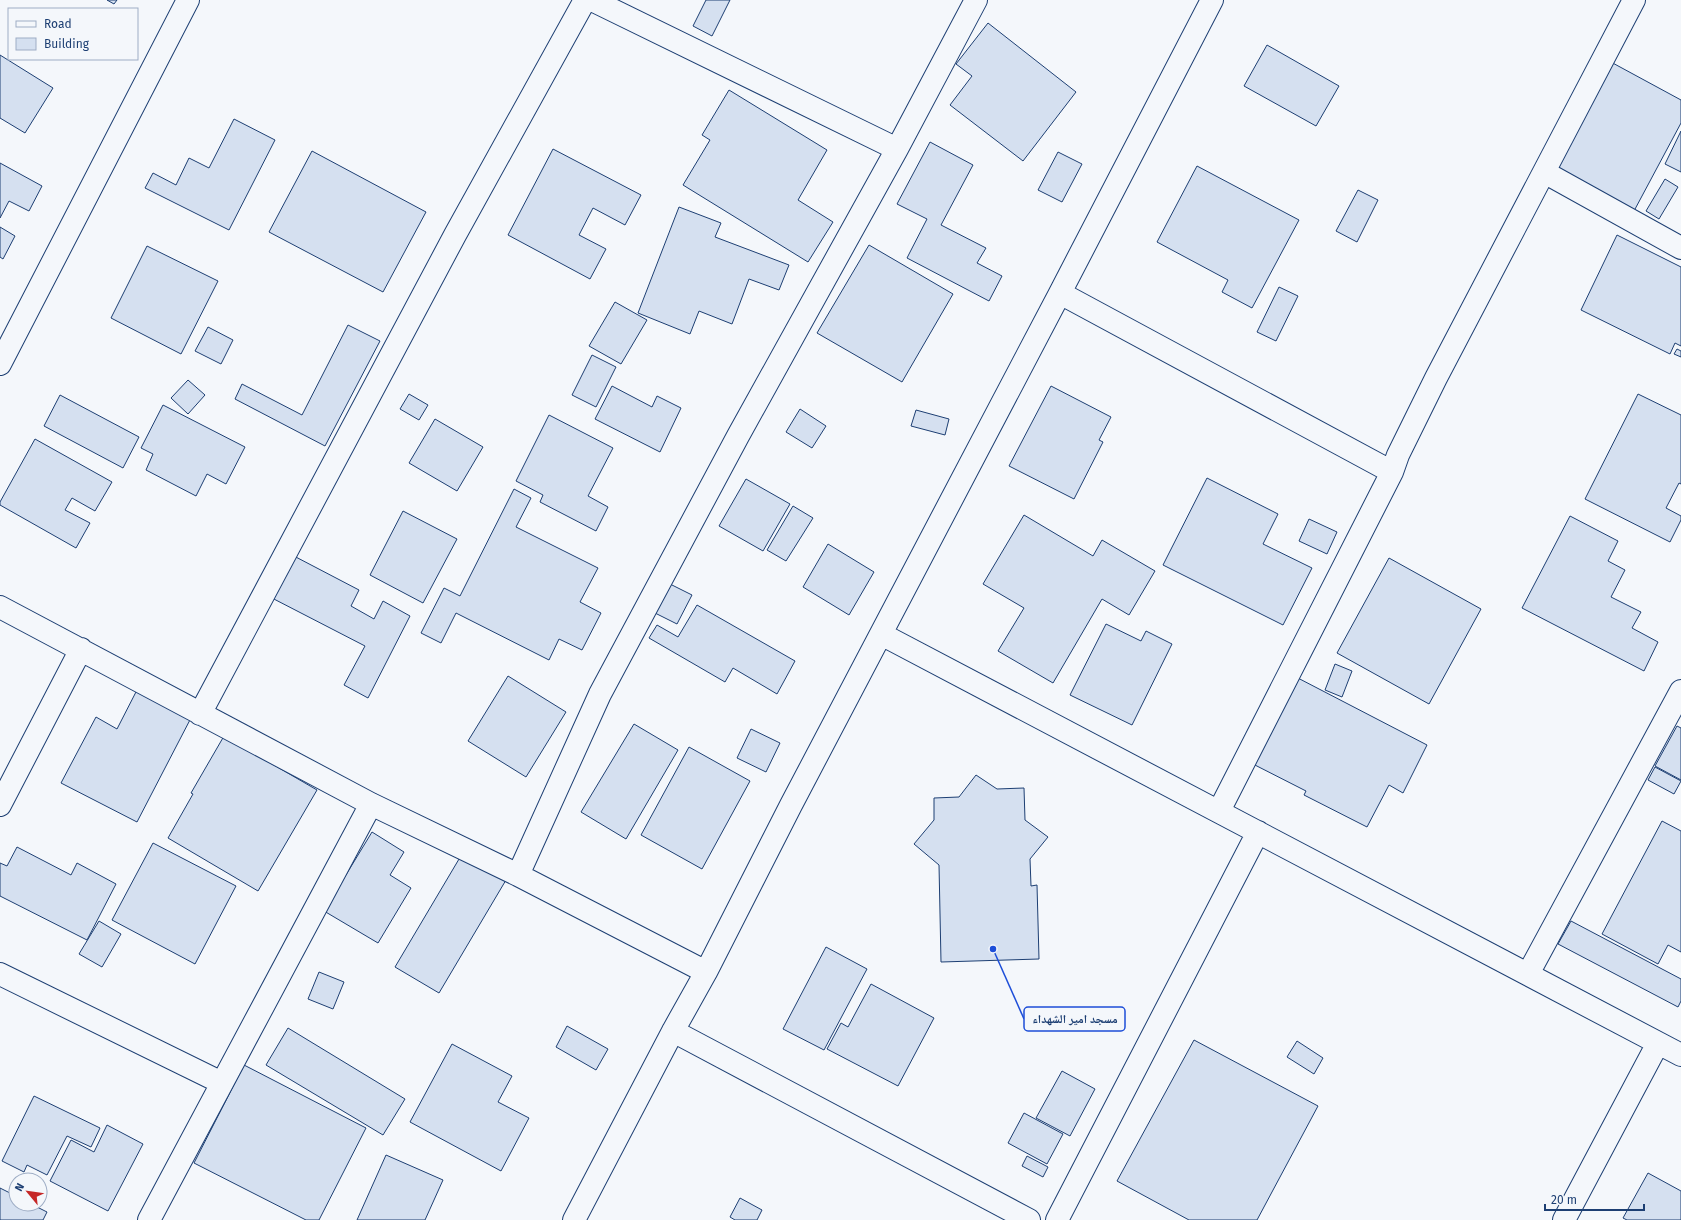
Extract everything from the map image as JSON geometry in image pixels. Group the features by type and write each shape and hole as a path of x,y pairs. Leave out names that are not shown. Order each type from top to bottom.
{"street":[{"path":"0,364 188,0"},
{"path":"200,714 455,235 585,0"},
{"path":"592,0 897,149"},
{"path":"518,875 600,694 738,436 897,149 976,0"},
{"path":"574,1220 673,1031 706,972 794,798 1060,293 1212,0"},
{"path":"1219,811 1392,472 1398,455 1436,378 1634,0"},
{"path":"1544,172 1681,248"},
{"path":"1060,293 1392,472"},
{"path":"0,607 371,804 518,875 706,972"},
{"path":"881,634 1681,1055"},
{"path":"0,805 81,649"},
{"path":"1528,974 1681,691"},
{"path":"149,1220 371,804"},
{"path":"1057,1220 1258,832"},
{"path":"0,974 222,1083"},
{"path":"673,1031 1028,1220"},
{"path":"1564,1220 1658,1043"}],"building":[{"path":"107,0 117,0 114,4"},
{"path":"706,0 730,0 712,36 693,26"},
{"path":"988,23 1076,92 1023,161 950,105 972,76 956,64"},
{"path":"1267,45 1339,86 1316,126 1244,86"},
{"path":"0,55 53,88 25,133 0,118"},
{"path":"1609,61 1681,100 1681,123 1634,211 1552,167"},
{"path":"729,90 827,150 798,200 833,222 808,262 683,185 710,140 702,135"},
{"path":"234,119 275,140 229,230 145,188 153,173 176,185 189,158 209,168"},
{"path":"1681,131 1681,172 1665,164"},
{"path":"930,142 973,165 941,225 986,248 977,263 1002,276 989,301 907,258 927,219 897,204"},
{"path":"553,149 641,195 625,225 593,208 579,235 606,249 590,279 508,235"},
{"path":"312,151 426,212 383,292 269,232"},
{"path":"1058,152 1082,164 1062,202 1038,190"},
{"path":"0,163 42,186 29,211 9,201 0,218"},
{"path":"1197,166 1299,220 1252,308 1222,292 1228,280 1157,242"},
{"path":"1665,179 1678,187 1659,219 1646,211"},
{"path":"1358,190 1378,200 1357,242 1336,231"},
{"path":"679,207 721,223 715,237 789,265 779,290 749,279 732,324 699,311 690,334 638,313"},
{"path":"0,227 15,236 3,259 0,257"},
{"path":"1617,235 1681,267 1681,346 1675,343 1670,354 1581,310"},
{"path":"869,245 953,294 902,382 817,333"},
{"path":"147,246 218,281 181,354 111,318"},
{"path":"1279,287 1298,296 1276,341 1257,332"},
{"path":"615,302 647,320 621,364 589,346"},
{"path":"348,325 380,341 325,446 235,399 242,384 302,415"},
{"path":"208,327 233,340 221,364 195,351"},
{"path":"1677,349 1681,351 1681,357 1674,354"},
{"path":"592,355 616,367 596,407 572,395"},
{"path":"188,380 205,395 188,414 171,398"},
{"path":"612,386 652,407 657,396 681,408 660,452 595,419"},
{"path":"1051,386 1111,417 1099,440 1103,442 1074,499 1009,466"},
{"path":"409,394 428,405 419,420 400,409"},
{"path":"1638,394 1681,415 1681,484 1679,483 1666,508 1681,516 1681,520 1670,542 1585,499"},
{"path":"60,395 139,437 123,468 44,426"},
{"path":"163,405 245,447 226,484 207,474 196,496 146,470 153,454 141,448"},
{"path":"800,409 826,426 812,448 786,432"},
{"path":"916,410 949,419 945,435 911,426"},
{"path":"549,415 613,448 588,496 608,507 596,531 540,502 543,495 516,481"},
{"path":"435,419 483,447 457,491 409,463"},
{"path":"35,439 112,482 95,511 72,498 65,510 90,523 76,548 0,505 0,502"},
{"path":"1207,478 1278,514 1263,544 1312,568 1283,625 1163,565"},
{"path":"746,479 790,504 763,551 719,526"},
{"path":"514,489 531,498 516,527 598,568 580,602 601,613 582,650 559,639 549,660 456,613 441,643 421,633 444,588 460,596"},
{"path":"793,506 813,518 786,561 767,550"},
{"path":"403,511 457,539 423,603 370,575"},
{"path":"1024,515 1093,556 1102,540 1155,571 1129,615 1102,599 1053,683 998,651 1024,608 983,584"},
{"path":"1570,516 1618,541 1608,561 1625,570 1611,597 1641,612 1632,628 1658,642 1644,671 1522,608"},
{"path":"1309,519 1337,532 1327,554 1299,541"},
{"path":"828,544 874,572 849,615 803,587"},
{"path":"292,555 359,590 351,606 374,619 383,601 410,616 368,698 344,685 365,646 270,597"},
{"path":"1389,558 1481,609 1429,704 1337,653"},
{"path":"668,583 692,595 677,624 653,612"},
{"path":"697,605 795,661 777,694 733,668 725,682 649,638 657,625 678,637"},
{"path":"1106,624 1141,641 1146,631 1172,644 1132,725 1070,695"},
{"path":"1335,664 1352,671 1342,697 1325,690"},
{"path":"508,676 566,712 526,777 468,741"},
{"path":"1294,676 1427,745 1403,793 1389,785 1367,827 1304,795 1306,791 1249,762"},
{"path":"138,688 192,716 137,822 61,783 96,717 117,729"},
{"path":"634,724 678,750 626,839 581,812"},
{"path":"1677,726 1681,728 1681,780 1655,766"},
{"path":"751,729 780,743 766,772 737,758"},
{"path":"224,736 317,790 258,891 168,838 193,794 191,793"},
{"path":"689,747 750,781 702,869 641,835"},
{"path":"1655,767 1681,781 1674,794 1648,780"},
{"path":"976,775 997,789 1024,788 1025,820 1048,837 1030,859 1031,886 1037,885 1039,959 941,962 939,865 914,844 934,820 934,798 959,797"},
{"path":"1662,821 1681,831 1681,952 1668,945 1658,964 1602,934"},
{"path":"372,832 404,852 390,875 411,888 378,943 324,911"},
{"path":"153,843 236,886 195,964 112,920"},
{"path":"17,847 71,875 77,863 116,884 87,940 0,896 0,863 7,866"},
{"path":"462,854 506,880 439,993 395,967"},
{"path":"99,921 121,934 102,967 79,954"},
{"path":"1571,921 1681,979 1681,1001 1678,1007 1558,944"},
{"path":"826,947 867,969 824,1050 783,1029"},
{"path":"319,972 344,982 333,1009 308,999"},
{"path":"871,984 934,1018 898,1086 827,1049 841,1023 848,1027"},
{"path":"567,1026 608,1049 596,1070 556,1047"},
{"path":"288,1028 405,1099 383,1135 266,1065"},
{"path":"1194,1040 1318,1106 1257,1220 1189,1220 1117,1181"},
{"path":"1297,1041 1323,1058 1314,1074 1287,1057"},
{"path":"452,1044 512,1076 498,1102 529,1118 501,1171 410,1122"},
{"path":"244,1065 366,1128 319,1220 306,1220 194,1163"},
{"path":"1062,1071 1095,1089 1070,1136 1036,1118"},
{"path":"34,1096 100,1128 91,1147 67,1136 48,1173 41,1172 27,1165 24,1172 2,1161"},
{"path":"1024,1113 1063,1134 1047,1164 1008,1143"},
{"path":"107,1125 143,1144 108,1211 50,1181 71,1140 94,1152"},
{"path":"386,1155 443,1180 425,1220 357,1220"},
{"path":"1027,1156 1048,1167 1043,1177 1022,1166"},
{"path":"1648,1173 1681,1191 1681,1220 1627,1220 1623,1218"},
{"path":"0,1188 8,1192 8,1212 47,1212 43,1220 0,1220"},
{"path":"740,1198 762,1210 757,1220 735,1220 730,1217"}],"place":[{"name":"مسجد امير الشهداء","path":"993,949"}]}
